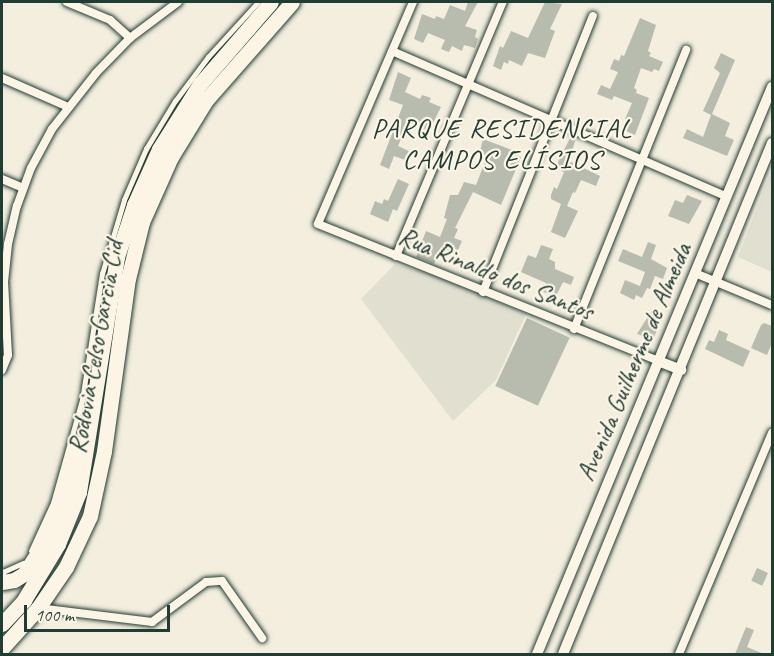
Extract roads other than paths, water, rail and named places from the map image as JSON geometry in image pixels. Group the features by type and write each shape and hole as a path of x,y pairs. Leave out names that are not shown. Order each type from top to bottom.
{"highway":[{"name":"Rodovia Celso Garcia Cid","path":"2,624 24,600 57,544 79,492 117,257 134,205 155,158 200,84 271,2"},
{"name":"Rodovia Celso Garcia Cid","path":"2,648 38,608 66,567 90,516 104,451 128,279 142,222 171,157 206,100 292,2"},
{"path":"2,581 14,580 28,570 45,542 59,510 97,384"}],"street":[{"path":"67,2 110,21 130,38"},
{"path":"2,370 8,355 3,282 10,234 23,188 41,148 68,107 96,72 130,38 178,2"},
{"path":"413,2 392,51 727,197"},
{"path":"396,256 503,2"},
{"path":"483,291 593,16"},
{"path":"574,329 686,50"},
{"name":"Rua Rinaldo dos Santos","path":"392,51 318,224 658,361"},
{"path":"2,78 68,107"},
{"name":"Avenida Guilherme de Almeida","path":"537,654 772,87"},
{"name":"Avenida Guilherme de Almeida","path":"563,654 681,370 714,281 772,142"},
{"path":"2,179 23,188"},
{"path":"696,273 772,305"},
{"path":"658,361 681,370"},
{"path":"679,654 772,433"},
{"path":"38,608 152,622 206,582 222,581 262,638"}],"lane":[{"path":"2,581 3,572 16,569 26,561 53,503 82,400 108,249 135,174 160,125 191,78 258,2"}],"district":[{"name":"PARQUE RESIDENCIAL CAMPOS ELÍSIOS","path":"502,144"}]}
